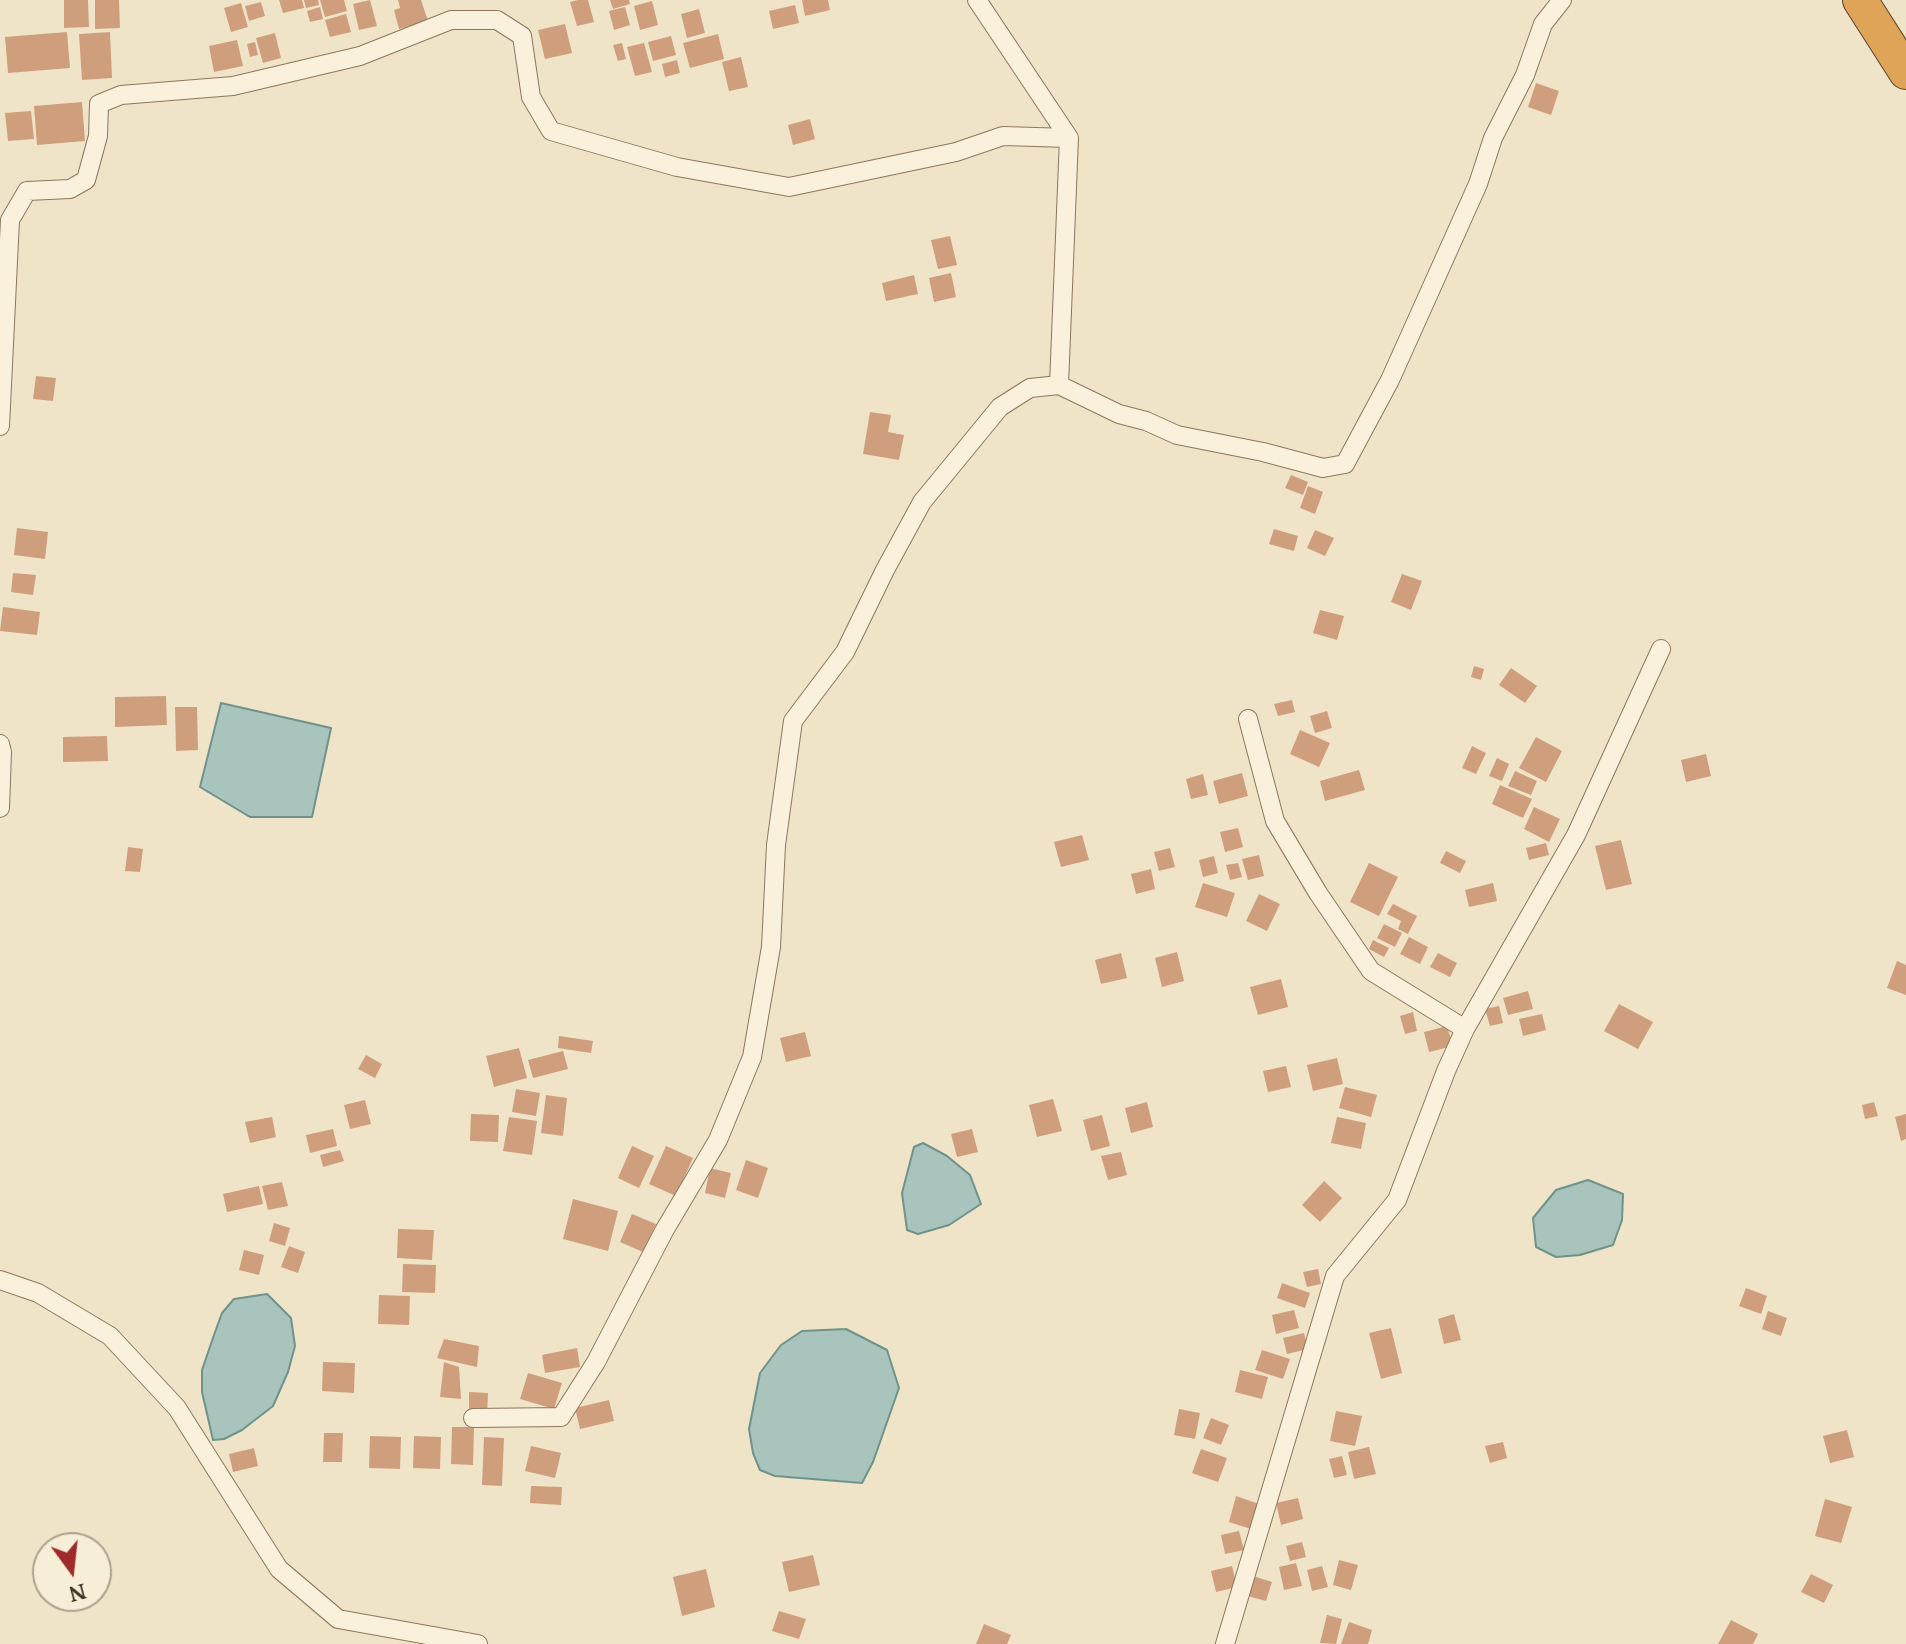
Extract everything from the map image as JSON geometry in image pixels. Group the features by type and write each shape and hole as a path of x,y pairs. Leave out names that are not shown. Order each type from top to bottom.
{"highway":[{"path":"1860,0 1906,72"}],"street":[{"path":"977,0 1069,138 1059,385"},
{"path":"473,1418 561,1417 596,1362 664,1231 718,1140 752,1057 771,947 776,845 793,721 845,652 922,502 1000,407 1030,388 1059,385 1119,414 1146,421 1177,435 1323,468 1345,464 1390,380 1478,184 1493,138 1525,75 1543,24 1562,0"},
{"path":"0,426 10,220 27,191 70,189 86,180 98,136 99,104 121,95 233,86 360,56 451,20 497,20 522,36 531,97 551,131 677,167 789,187 956,152 1003,136 1069,138"},
{"path":"1225,1644 1335,1276 1397,1200 1465,1029 1576,835 1661,649"},
{"path":"1248,719 1275,821 1318,893 1371,971 1465,1029"},
{"path":"0,744 0,808"},
{"path":"0,1280 38,1293 110,1336 177,1408 279,1569 338,1619 478,1644"}],"water":[{"path":"221,703 331,728 312,817 250,817 200,787"},
{"path":"923,1143 947,1156 970,1175 981,1204 949,1225 918,1234 907,1230 902,1193 914,1147"},
{"path":"1588,1180 1623,1194 1622,1220 1613,1245 1580,1255 1556,1257 1536,1247 1533,1218 1556,1190"},
{"path":"267,1294 291,1318 295,1346 288,1372 273,1406 242,1430 224,1439 213,1440 202,1392 202,1370 222,1313 234,1299"},
{"path":"846,1329 887,1350 899,1388 873,1462 862,1483 775,1476 760,1470 749,1429 760,1373 781,1345 802,1331"}],"building":[{"path":"64,0 88,0 89,27 64,28"},
{"path":"95,0 119,0 120,28 95,29"},
{"path":"279,0 302,0 304,8 283,13"},
{"path":"304,0 318,0 319,5 306,8"},
{"path":"320,0 344,0 347,11 325,17"},
{"path":"370,0 377,26 359,30 353,4"},
{"path":"398,0 421,0 428,21 399,29 394,10 400,8"},
{"path":"588,0 594,22 577,26 570,2"},
{"path":"610,0 629,0 630,4 613,9"},
{"path":"802,0 828,0 830,10 805,16"},
{"path":"652,1 658,25 640,30 634,6"},
{"path":"261,2 265,16 249,21 245,6"},
{"path":"241,3 248,27 231,32 224,8"},
{"path":"795,5 799,23 773,29 769,11"},
{"path":"320,7 323,19 310,22 307,11"},
{"path":"625,7 630,25 614,30 609,11"},
{"path":"699,9 705,33 687,38 681,14"},
{"path":"346,14 351,32 330,37 325,20"},
{"path":"565,24 572,53 545,59 538,30"},
{"path":"67,32 70,68 8,73 5,37"},
{"path":"110,32 112,78 82,80 79,34"},
{"path":"275,33 281,58 263,63 256,38"},
{"path":"718,34 724,59 690,68 683,43"},
{"path":"671,36 676,55 653,61 648,42"},
{"path":"237,40 243,66 214,72 209,46"},
{"path":"255,42 258,55 250,57 247,44"},
{"path":"622,43 626,59 618,61 613,45"},
{"path":"644,43 652,72 635,76 627,47"},
{"path":"741,57 748,87 729,91 722,62"},
{"path":"677,60 680,73 665,77 662,64"},
{"path":"1536,83 1559,91 1551,115 1528,107"},
{"path":"82,102 85,141 37,145 34,106"},
{"path":"31,111 34,139 8,141 5,113"},
{"path":"810,119 815,139 793,145 788,125"},
{"path":"950,236 957,265 938,269 931,240"},
{"path":"951,273 956,297 934,302 929,278"},
{"path":"914,275 918,294 886,301 882,283"},
{"path":"36,376 56,378 53,401 33,399"},
{"path":"870,412 891,415 888,432 904,435 899,460 863,454"},
{"path":"1291,475 1308,482 1303,495 1285,488"},
{"path":"1308,486 1323,492 1315,514 1300,508"},
{"path":"17,528 48,532 45,559 14,555"},
{"path":"1274,529 1298,536 1294,551 1269,544"},
{"path":"1315,530 1334,538 1325,556 1307,548"},
{"path":"13,573 36,575 33,595 11,592"},
{"path":"1402,574 1422,581 1411,610 1391,602"},
{"path":"3,607 40,612 37,635 0,631"},
{"path":"1320,610 1344,616 1337,640 1313,633"},
{"path":"1474,666 1484,669 1481,680 1471,677"},
{"path":"1511,668 1537,686 1525,703 1499,685"},
{"path":"166,696 167,725 115,727 115,697"},
{"path":"1292,700 1295,712 1278,716 1274,704"},
{"path":"175,707 197,707 198,750 176,751"},
{"path":"1327,711 1332,728 1315,733 1310,716"},
{"path":"1300,730 1330,743 1319,767 1290,754"},
{"path":"107,736 108,761 63,762 63,737"},
{"path":"1536,737 1562,751 1546,782 1519,768"},
{"path":"1472,746 1486,753 1476,774 1462,768"},
{"path":"1706,754 1711,776 1686,782 1681,760"},
{"path":"1497,758 1509,764 1502,781 1489,776"},
{"path":"1359,770 1365,790 1325,801 1320,781"},
{"path":"1515,771 1537,781 1531,795 1508,786"},
{"path":"1242,773 1248,796 1219,804 1213,781"},
{"path":"1203,774 1208,795 1191,799 1186,779"},
{"path":"1500,785 1532,799 1523,818 1492,804"},
{"path":"1534,807 1560,819 1549,842 1524,829"},
{"path":"1238,828 1243,847 1225,852 1220,832"},
{"path":"1082,835 1089,860 1061,867 1054,842"},
{"path":"1621,840 1632,884 1606,890 1595,846"},
{"path":"1546,843 1549,855 1529,860 1526,848"},
{"path":"128,847 143,849 140,872 125,871"},
{"path":"1170,848 1175,867 1159,871 1154,852"},
{"path":"1446,851 1466,861 1460,873 1440,863"},
{"path":"1259,855 1264,876 1248,880 1242,859"},
{"path":"1214,856 1218,873 1203,877 1199,860"},
{"path":"1238,863 1242,877 1230,880 1226,865"},
{"path":"1369,863 1398,877 1379,916 1350,902"},
{"path":"1151,869 1155,889 1136,894 1131,874"},
{"path":"1203,883 1235,893 1227,917 1195,907"},
{"path":"1493,883 1497,901 1469,907 1465,890"},
{"path":"1259,894 1280,904 1267,931 1246,921"},
{"path":"1393,904 1417,916 1408,934 1398,929 1401,921 1387,914"},
{"path":"1384,924 1402,933 1395,947 1377,938"},
{"path":"1409,937 1428,947 1420,964 1400,954"},
{"path":"1373,940 1389,948 1384,957 1369,949"},
{"path":"1177,952 1184,981 1162,987 1155,958"},
{"path":"1121,953 1127,978 1101,984 1095,960"},
{"path":"1438,953 1457,963 1450,977 1430,967"},
{"path":"1897,961 1906,965 1906,995 1887,988"},
{"path":"1281,979 1288,1007 1258,1015 1250,987"},
{"path":"1528,991 1533,1009 1508,1015 1503,998"},
{"path":"1619,1004 1653,1022 1638,1049 1604,1031"},
{"path":"1499,1006 1503,1023 1490,1026 1485,1009"},
{"path":"1413,1012 1417,1031 1405,1034 1400,1016"},
{"path":"1542,1014 1546,1030 1523,1036 1519,1019"},
{"path":"1447,1026 1453,1046 1429,1052 1424,1032"},
{"path":"805,1032 811,1056 786,1062 780,1038"},
{"path":"559,1036 593,1041 591,1053 558,1048"},
{"path":"519,1048 527,1078 494,1087 486,1056"},
{"path":"563,1051 568,1069 533,1078 528,1060"},
{"path":"366,1055 382,1064 375,1078 358,1069"},
{"path":"1337,1058 1343,1084 1313,1091 1307,1065"},
{"path":"1286,1066 1291,1087 1268,1092 1263,1071"},
{"path":"1345,1087 1377,1095 1371,1117 1339,1108"},
{"path":"516,1089 540,1093 536,1116 512,1112"},
{"path":"546,1095 567,1098 563,1136 541,1133"},
{"path":"1053,1099 1062,1131 1037,1137 1029,1105"},
{"path":"365,1100 371,1124 350,1129 344,1105"},
{"path":"1147,1102 1153,1127 1131,1133 1125,1108"},
{"path":"1874,1102 1878,1116 1865,1119 1862,1105"},
{"path":"471,1114 499,1115 498,1142 470,1141"},
{"path":"1906,1114 1906,1139 1901,1141 1895,1117"},
{"path":"1102,1115 1110,1146 1091,1151 1083,1120"},
{"path":"272,1117 276,1137 250,1143 245,1122"},
{"path":"509,1117 537,1121 532,1155 503,1151"},
{"path":"1337,1117 1366,1123 1361,1149 1331,1143"},
{"path":"333,1129 337,1146 310,1153 306,1135"},
{"path":"972,1129 978,1152 957,1157 951,1134"},
{"path":"632,1146 654,1156 639,1188 618,1178"},
{"path":"666,1146 693,1158 676,1196 649,1184"},
{"path":"340,1150 344,1161 323,1167 320,1155"},
{"path":"1121,1152 1127,1175 1108,1180 1101,1156"},
{"path":"746,1160 768,1168 758,1198 736,1190"},
{"path":"710,1168 731,1173 725,1198 705,1193"},
{"path":"1324,1181 1342,1198 1320,1222 1302,1205"},
{"path":"282,1182 288,1206 268,1210 262,1186"},
{"path":"259,1186 263,1204 227,1212 223,1194"},
{"path":"573,1199 618,1211 608,1251 563,1239"},
{"path":"632,1214 656,1224 643,1252 620,1242"},
{"path":"274,1223 290,1228 285,1246 269,1241"},
{"path":"398,1229 434,1230 432,1260 397,1258"},
{"path":"289,1246 305,1252 298,1273 281,1267"},
{"path":"244,1250 264,1255 259,1275 239,1270"},
{"path":"403,1264 436,1265 435,1293 402,1292"},
{"path":"1318,1269 1321,1284 1307,1287 1303,1272"},
{"path":"1282,1283 1310,1293 1305,1308 1277,1298"},
{"path":"1746,1288 1767,1296 1761,1314 1739,1306"},
{"path":"379,1295 410,1296 409,1325 378,1324"},
{"path":"1294,1310 1299,1328 1276,1334 1272,1315"},
{"path":"1768,1311 1787,1318 1781,1336 1762,1329"},
{"path":"1454,1314 1461,1340 1444,1344 1438,1319"},
{"path":"1391,1328 1402,1373 1381,1379 1369,1333"},
{"path":"1304,1333 1308,1349 1287,1354 1283,1338"},
{"path":"444,1339 479,1346 477,1367 437,1358"},
{"path":"577,1348 580,1367 545,1373 542,1355"},
{"path":"1262,1350 1290,1359 1283,1379 1255,1370"},
{"path":"323,1362 355,1363 354,1393 322,1391"},
{"path":"444,1362 459,1367 461,1399 440,1397"},
{"path":"1240,1370 1268,1377 1262,1399 1235,1392"},
{"path":"528,1373 562,1383 554,1409 520,1399"},
{"path":"469,1392 488,1393 487,1416 469,1416"},
{"path":"609,1400 614,1421 580,1429 575,1408"},
{"path":"1179,1409 1200,1413 1195,1439 1174,1435"},
{"path":"1336,1411 1362,1416 1355,1446 1330,1441"},
{"path":"1211,1418 1229,1425 1221,1445 1203,1438"},
{"path":"452,1427 474,1427 473,1465 451,1464"},
{"path":"1847,1430 1854,1457 1830,1463 1823,1436"},
{"path":"324,1433 343,1433 342,1462 323,1462"},
{"path":"370,1436 401,1437 400,1469 369,1468"},
{"path":"414,1436 441,1437 440,1469 413,1468"},
{"path":"484,1437 504,1438 502,1486 482,1485"},
{"path":"1503,1442 1507,1458 1490,1463 1485,1446"},
{"path":"531,1446 561,1453 555,1478 525,1471"},
{"path":"1369,1447 1376,1474 1354,1479 1348,1452"},
{"path":"254,1448 258,1466 233,1472 229,1454"},
{"path":"1201,1449 1227,1458 1218,1482 1192,1473"},
{"path":"1342,1456 1347,1475 1334,1478 1329,1459"},
{"path":"531,1486 562,1487 561,1505 530,1503"},
{"path":"1236,1496 1259,1504 1251,1529 1229,1522"},
{"path":"1298,1498 1303,1519 1281,1525 1276,1503"},
{"path":"1825,1499 1852,1507 1841,1543 1815,1536"},
{"path":"1239,1531 1244,1550 1225,1554 1221,1535"},
{"path":"1302,1542 1306,1557 1290,1561 1286,1546"},
{"path":"813,1555 820,1585 789,1592 782,1562"},
{"path":"1339,1560 1358,1565 1351,1590 1333,1585"},
{"path":"1296,1563 1302,1586 1284,1590 1279,1567"},
{"path":"1232,1566 1237,1587 1216,1592 1211,1571"},
{"path":"1322,1566 1328,1587 1312,1591 1307,1570"},
{"path":"706,1569 715,1607 682,1616 673,1577"},
{"path":"1811,1574 1833,1585 1824,1603 1801,1592"},
{"path":"1250,1575 1272,1582 1266,1601 1244,1595"},
{"path":"779,1611 806,1619 799,1639 772,1631"},
{"path":"1327,1615 1342,1619 1336,1644 1320,1643"},
{"path":"1731,1620 1758,1634 1753,1644 1718,1644"},
{"path":"1349,1622 1372,1630 1368,1644 1341,1644"},
{"path":"984,1624 1011,1635 1007,1644 976,1644"}]}
